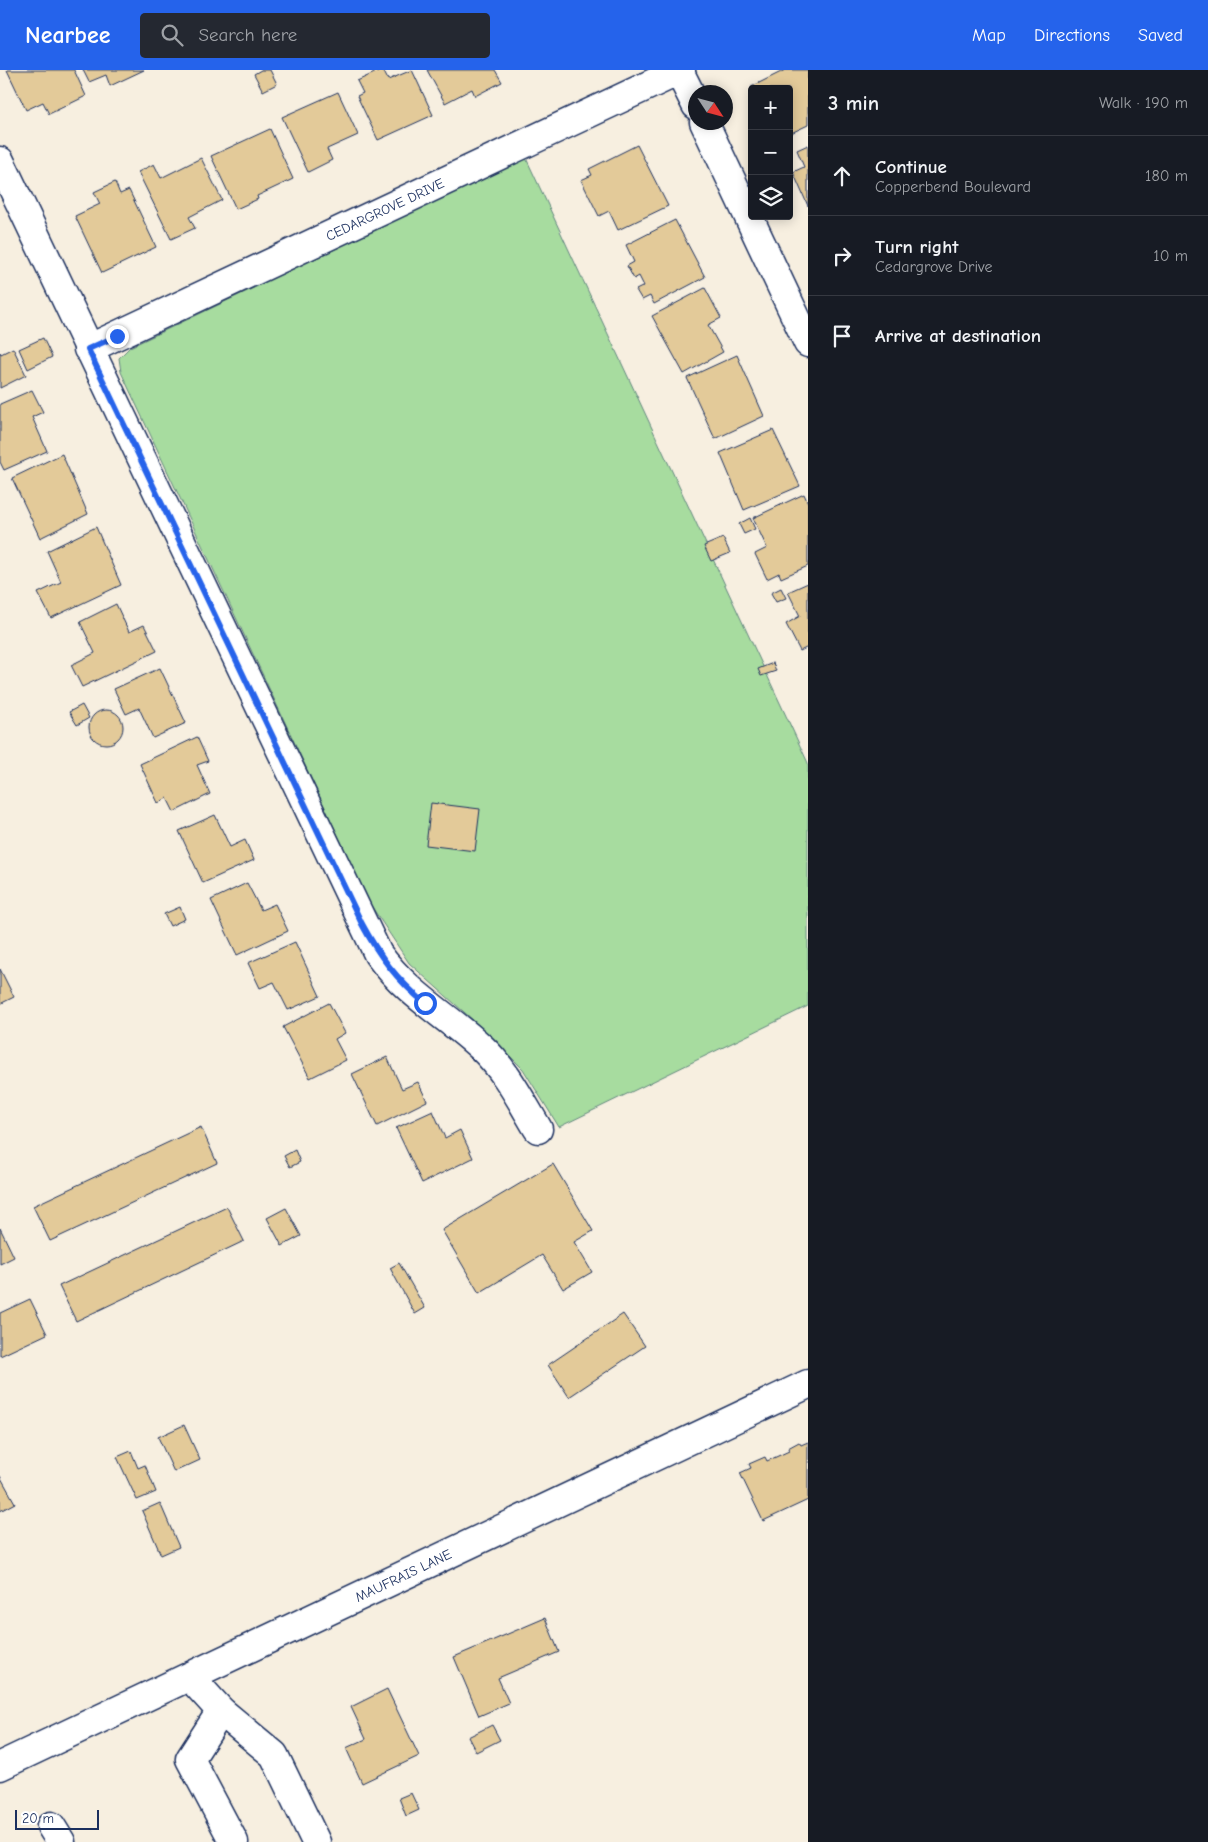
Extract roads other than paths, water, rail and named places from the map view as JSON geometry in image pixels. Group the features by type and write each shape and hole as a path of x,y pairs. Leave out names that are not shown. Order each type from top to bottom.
{"street":[{"path":"680,70 688,88"},
{"name":"CEDARGROVE DRIVE","path":"88,349 680,70"},
{"path":"708,130 808,343"},
{"path":"0,161 378,954 408,989 464,1033 494,1061 538,1130"},
{"name":"MAUFRAIS LANE","path":"0,1766 808,1384"},
{"path":"190,1677 221,1711 274,1755 316,1842"},
{"path":"221,1711 190,1758 234,1842"}]}
